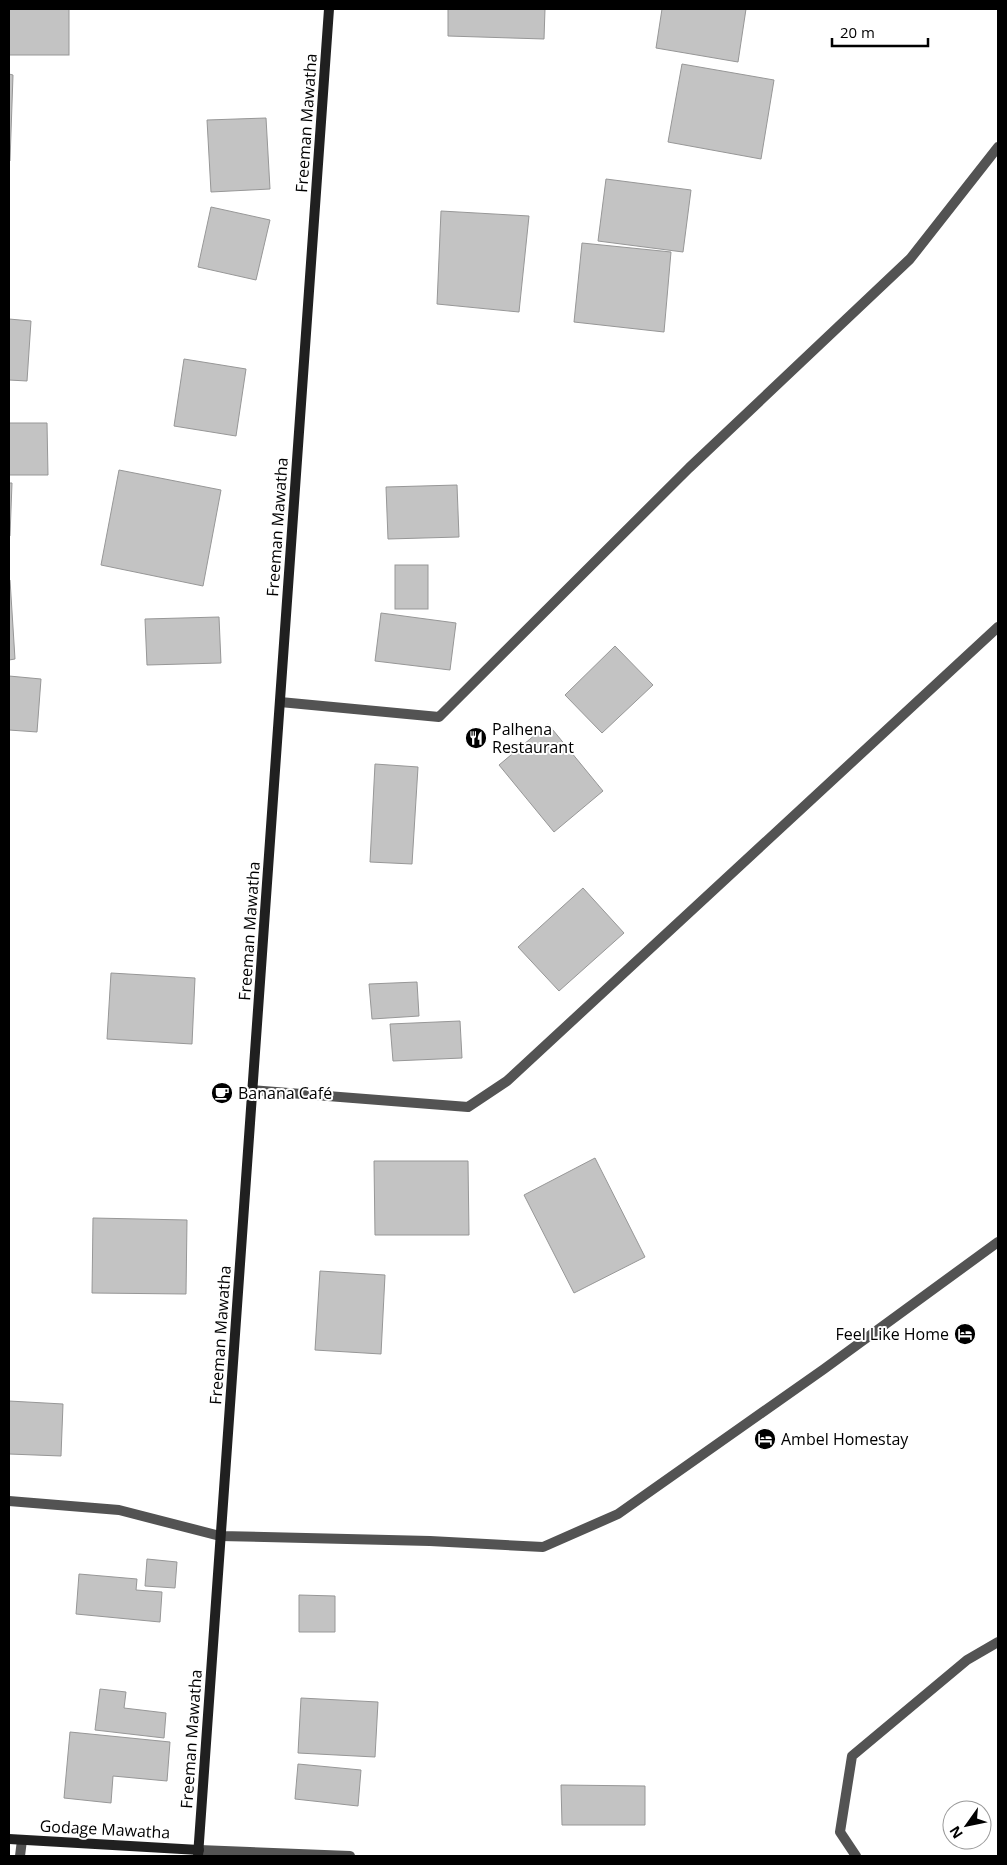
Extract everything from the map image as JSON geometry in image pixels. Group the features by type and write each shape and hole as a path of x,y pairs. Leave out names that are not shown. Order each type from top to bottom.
{"street":[{"name":"Freeman Mawatha","path":"199,1853 329,9"},
{"path":"280,702 439,717 689,468 910,259 998,147"},
{"path":"252,1090 468,1107 508,1081 998,628"},
{"path":"9,1501 119,1510 220,1536 430,1541 543,1547 618,1514 824,1369 998,1242"},
{"path":"856,1856 840,1832 852,1756 967,1660 998,1642"},
{"name":"Godage Mawatha","path":"9,1839 199,1853"},
{"path":"20,1856 22,1840"},
{"path":"199,1853 350,1856"}],"building":[{"path":"9,9 69,9 69,55 9,55"},
{"path":"448,9 545,9 544,39 448,36"},
{"path":"662,9 746,9 738,62 656,48"},
{"path":"682,64 774,80 761,159 668,142"},
{"path":"9,74 13,75 10,161 9,161"},
{"path":"266,118 270,189 211,192 207,120"},
{"path":"606,179 691,190 683,252 598,241"},
{"path":"211,207 270,220 256,280 198,267"},
{"path":"441,211 529,216 519,312 437,304"},
{"path":"582,243 671,252 664,332 574,322"},
{"path":"9,319 31,321 27,381 9,380"},
{"path":"184,359 246,369 236,436 174,426"},
{"path":"9,423 47,423 48,475 9,475"},
{"path":"119,470 221,490 203,586 101,565"},
{"path":"9,483 12,483 10,536 9,536"},
{"path":"457,485 459,537 388,539 386,487"},
{"path":"395,565 428,565 428,609 395,609"},
{"path":"9,580 15,659 9,660"},
{"path":"381,613 456,623 450,670 375,661"},
{"path":"219,617 221,663 147,665 145,619"},
{"path":"615,646 653,685 602,733 565,695"},
{"path":"9,676 41,679 37,732 9,730"},
{"path":"548,724 603,791 554,832 499,765"},
{"path":"375,764 418,767 412,864 370,862"},
{"path":"583,888 624,933 559,991 518,947"},
{"path":"111,973 195,978 192,1044 107,1039"},
{"path":"417,982 419,1016 372,1019 369,984"},
{"path":"460,1021 462,1058 393,1061 390,1024"},
{"path":"595,1158 645,1257 574,1293 524,1195"},
{"path":"374,1161 468,1161 469,1235 375,1235"},
{"path":"93,1218 187,1220 186,1294 92,1293"},
{"path":"320,1271 385,1275 381,1354 315,1350"},
{"path":"9,1401 63,1404 61,1456 9,1454"},
{"path":"147,1559 177,1562 175,1588 145,1586"},
{"path":"79,1574 137,1579 136,1590 162,1592 160,1622 76,1614"},
{"path":"299,1595 335,1596 335,1632 299,1632"},
{"path":"100,1689 126,1692 124,1708 166,1713 164,1738 95,1730"},
{"path":"301,1698 378,1702 375,1757 298,1753"},
{"path":"70,1732 170,1742 167,1781 113,1776 111,1803 64,1798"},
{"path":"298,1764 361,1770 358,1806 295,1799"},
{"path":"561,1785 645,1786 645,1825 562,1825"}],"place":[{"name":"Palhena Restaurant","path":"476,738"},
{"name":"Banana Café","path":"222,1093"},
{"name":"Feel Like Home","path":"965,1334"},
{"name":"Ambel Homestay","path":"765,1439"}]}
